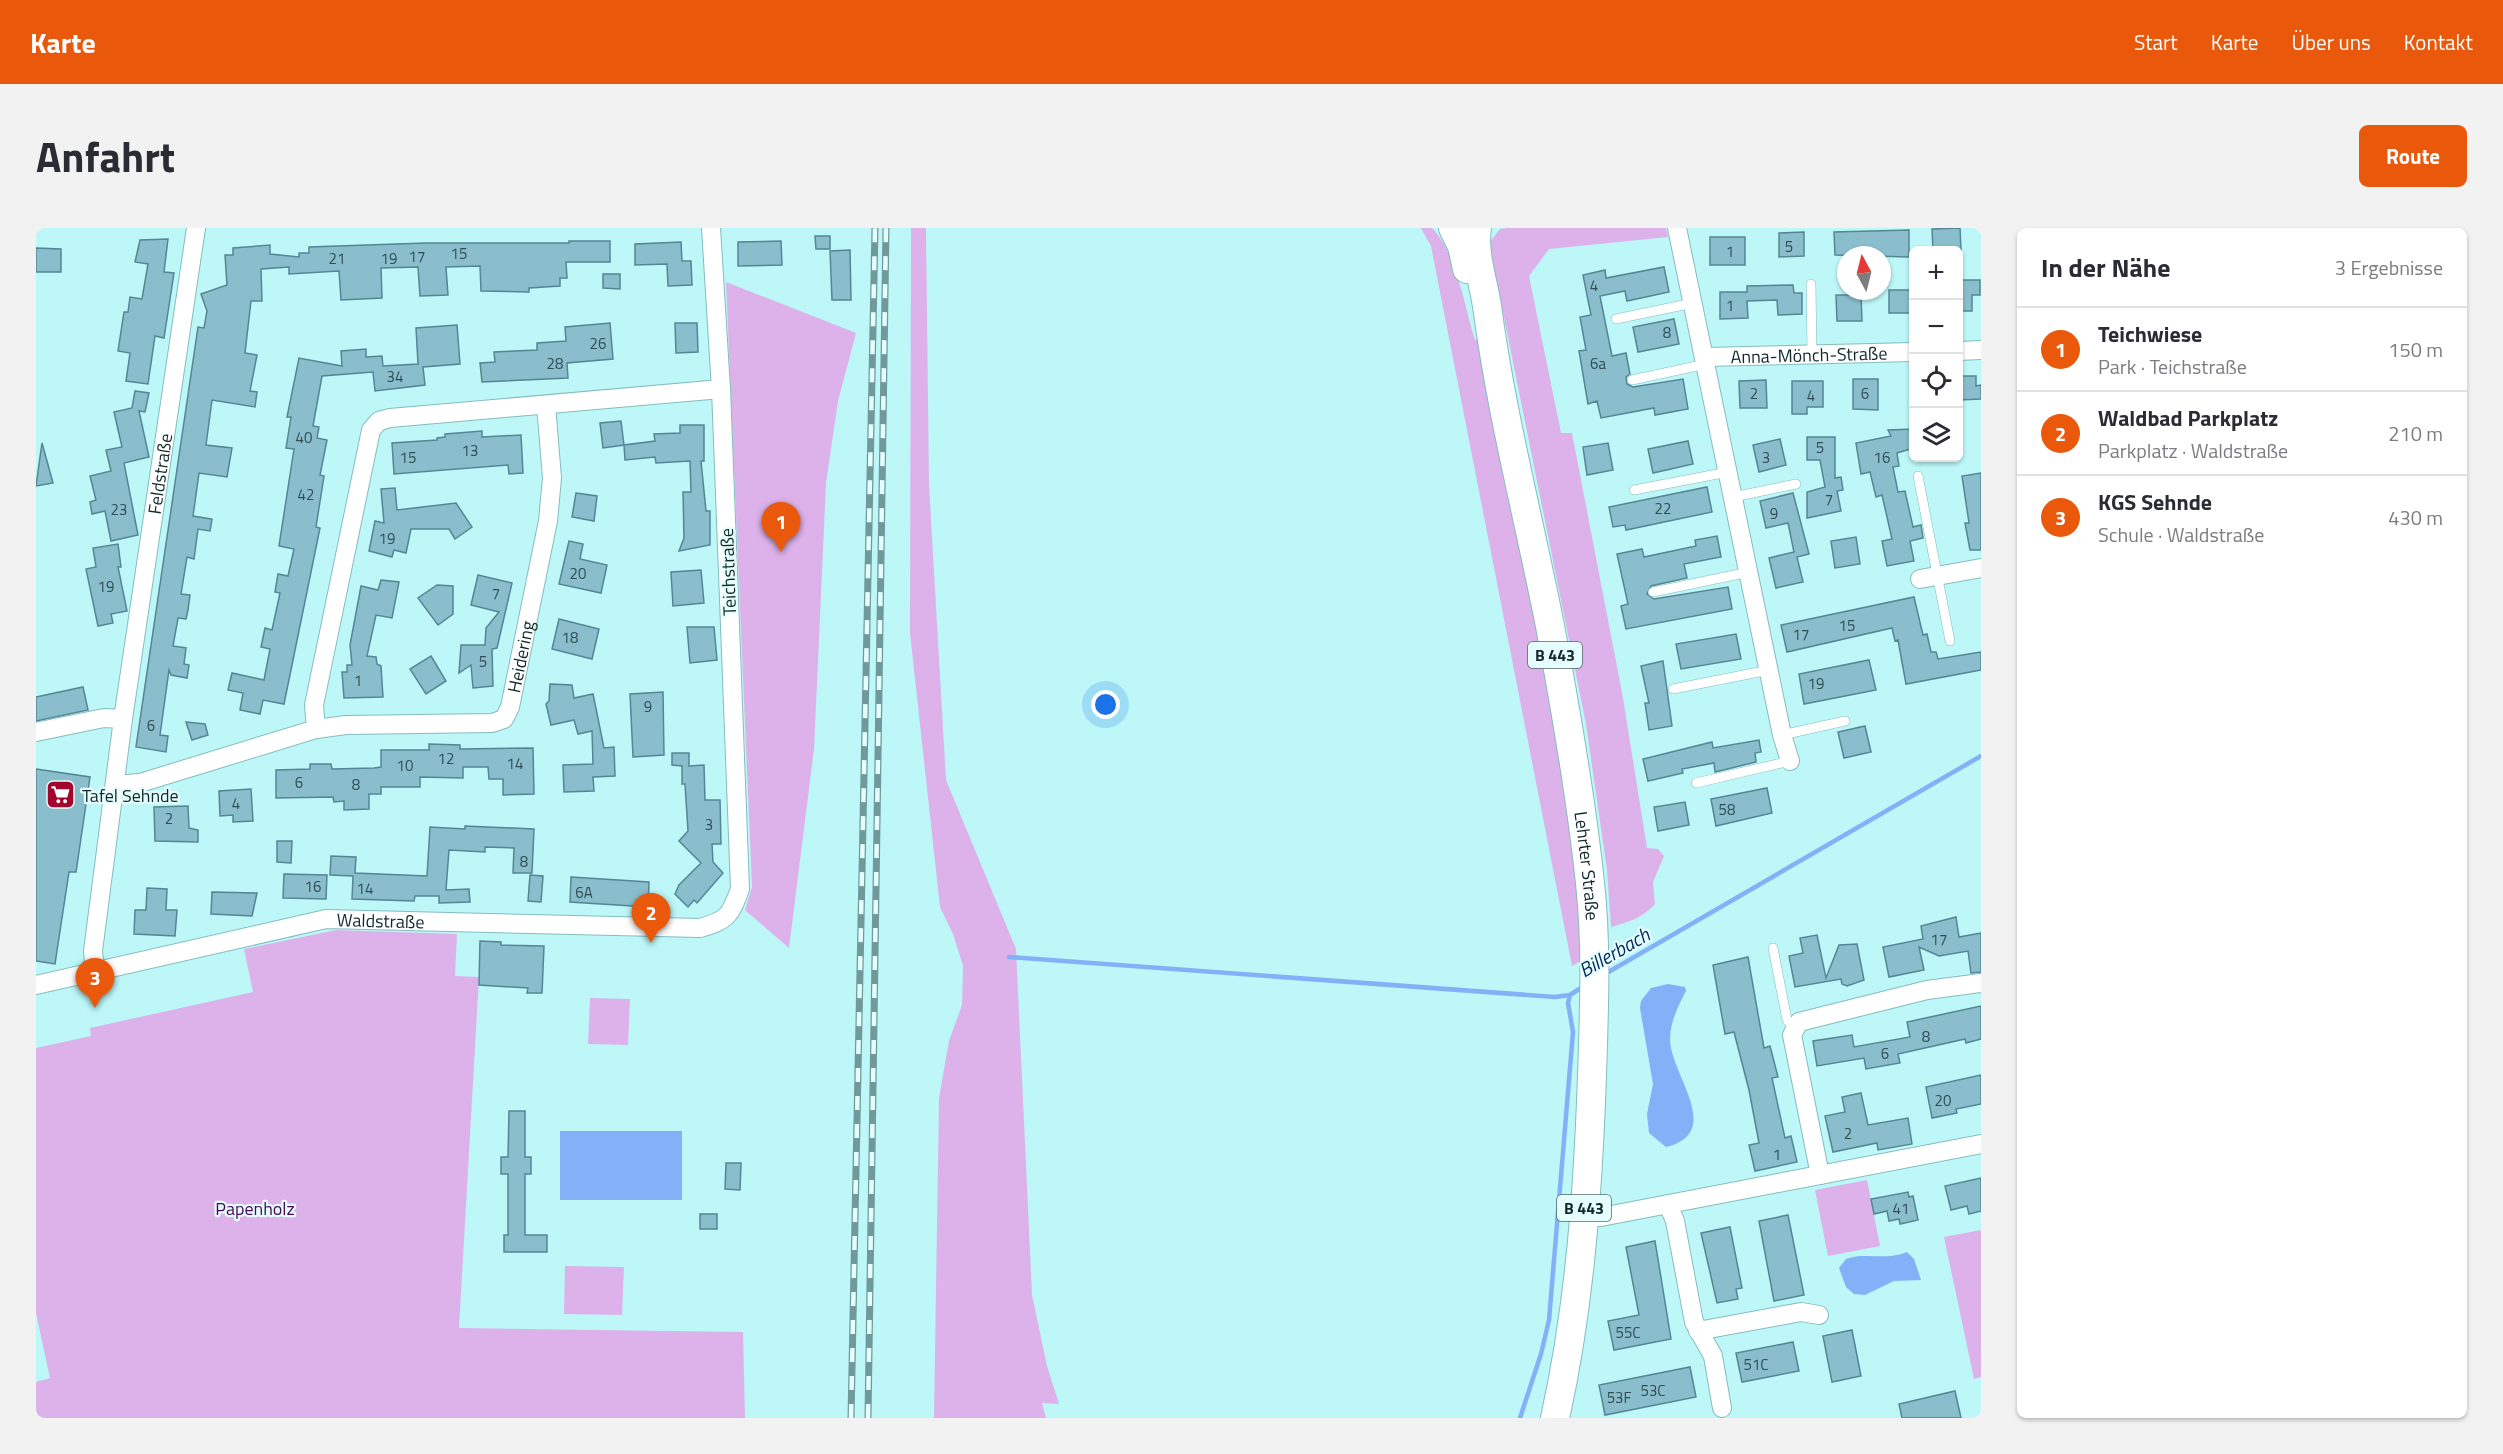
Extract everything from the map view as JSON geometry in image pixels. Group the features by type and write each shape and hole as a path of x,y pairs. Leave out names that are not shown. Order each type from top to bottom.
{"main road":[{"name":"Lehrter Straße","path":"1453,228 1462,246 1493,354"},
{"name":"Lehrter Straße","path":"1477,228 1476,247 1493,354 1549,625 1570,740 1590,883 1594,997 1584,1216 1568,1350 1555,1418"}],"street":[{"name":"Feldstraße","path":"95,971 93,951 123,720 196,228"},
{"name":"Teichstraße","path":"711,228 720,389 740,889 731,914"},
{"path":"1677,228 1782,735 1790,761"},
{"path":"1963,351 1981,350"},
{"name":"Anna-Mönch-Straße","path":"1705,361 1909,352"},
{"path":"316,729 314,705 371,430 379,421 390,418 720,389"},
{"name":"Heidering","path":"116,785 140,783 316,729 346,724 492,723 504,719 510,707 548,521 552,477 546,405"},
{"path":"1929,577 1981,568"},
{"path":"36,732 104,718 123,720"},
{"name":"Waldstraße","path":"36,985 326,919 700,928 719,922 731,914"},
{"path":"1820,1174 1792,1035 1799,1022 1927,990 1981,983"},
{"path":"1584,1216 1601,1217 1981,1144"},
{"path":"1668,1204 1675,1221 1694,1322 1713,1356 1722,1408"},
{"path":"1698,1331 1801,1312 1819,1315"}],"lane":[{"path":"1811,284 1812,355"},
{"path":"1616,320 1693,303"},
{"path":"1632,380 1705,361"},
{"path":"1634,490 1728,472"},
{"path":"1918,476 1929,577 1950,641"},
{"path":"1733,496 1796,484"},
{"path":"1653,592 1749,572"},
{"path":"1673,689 1769,670"},
{"path":"1782,735 1845,721"},
{"path":"1696,783 1790,761"},
{"path":"1773,948 1787,1020 1794,1028"}],"green space":[{"path":"911,228 926,228 929,485 946,780 1016,949 1032,1295 1047,1366 1059,1404 1042,1403 1046,1418 934,1418 939,1098 949,1041 962,1005 963,966 953,934 940,907 910,633"},
{"path":"1421,228 1432,228 1448,251 1459,281 1475,340 1481,339 1562,743 1585,959 1572,966 1431,246"},
{"path":"1666,228 1668,237 1549,249 1529,276 1561,433 1572,433 1623,698 1647,848 1658,849 1664,856 1653,882 1655,904 1640,916 1611,927 1607,870 1586,724 1489,243 1500,229"},
{"path":"726,282 856,333 838,401 826,483 814,749 789,948 745,910 752,887"},
{"name":"Papenholz","path":"336,930 457,934 455,976 479,977 459,1328 743,1332 745,1418 36,1418 36,1382 50,1378 36,1313 36,1048 91,1036 90,1028 253,992 244,949"},
{"path":"590,998 630,999 628,1045 588,1044"},
{"path":"1867,1180 1880,1246 1828,1256 1815,1190"},
{"path":"1981,1230 1981,1377 1974,1379 1944,1237"},
{"path":"565,1266 624,1267 622,1315 564,1314"}],"water":[{"path":"1668,984 1685,987 1686,991 1677,1008 1670,1040 1693,1116 1692,1129 1683,1140 1666,1147 1649,1133 1647,1114 1653,1084 1640,1008 1641,1001 1651,988"},
{"path":"560,1131 682,1131 682,1200 560,1200"},
{"path":"1907,1252 1914,1259 1921,1280 1894,1281 1865,1295 1854,1294 1846,1287 1839,1268 1846,1259 1860,1256 1891,1256"}],"building":[{"path":"1960,228 1961,246 1933,246 1932,229"},
{"path":"1909,230 1909,257 1891,257 1891,246 1837,246 1837,255 1835,255 1834,232"},
{"path":"1804,232 1804,256 1779,257 1779,233"},
{"path":"815,236 830,236 830,249 816,249"},
{"path":"1710,237 1745,237 1745,265 1710,265"},
{"path":"168,239 164,272 174,273 164,338 155,336 148,384 126,381 130,353 118,351 124,312 128,312 130,297 142,299 148,264 135,262 140,240"},
{"path":"569,241 610,241 610,262 566,262 567,278 560,278 560,286 529,288 529,292 481,291 480,266 446,267 448,295 420,296 418,267 381,268 382,298 341,300 339,271 289,274 289,267 261,269 262,301 251,301 245,353 257,355 250,391 257,392 255,407 212,400 206,445 232,448 227,477 199,473 193,516 212,519 210,531 198,529 194,559 187,557 181,594 190,595 188,610 186,619 178,618 173,646 186,648 184,664 189,665 187,678 171,675 169,670 160,735 168,736 166,752 136,747 198,327 204,328 207,311 201,294 227,285 225,255 233,255 233,248 270,245 270,254 299,257 299,253 309,253 309,247 426,243 569,243"},
{"path":"781,241 782,265 738,266 738,242"},
{"path":"681,242 682,261 691,261 692,285 668,286 667,264 635,265 635,244"},
{"path":"36,248 61,249 61,272 36,272"},
{"path":"850,250 851,300 832,300 830,251"},
{"path":"1664,267 1669,292 1627,301 1625,291 1600,296 1612,356 1626,353 1630,374 1626,377 1627,384 1633,387 1683,379 1688,409 1655,415 1654,408 1601,418 1597,401 1588,404 1579,351 1586,350 1580,317 1591,315 1583,275 1605,270 1606,278"},
{"path":"603,274 620,274 620,289 603,288"},
{"path":"1963,280 1980,280 1980,295 1972,295 1972,311 1963,311"},
{"path":"1793,285 1794,293 1802,293 1802,314 1778,315 1777,300 1747,301 1748,318 1720,319 1720,292 1747,292 1747,286"},
{"path":"1891,290 1909,290 1909,313 1889,313"},
{"path":"1836,295 1837,300 1861,300 1862,321 1837,321"},
{"path":"1674,319 1679,344 1638,352 1633,327"},
{"path":"610,323 613,359 567,363 568,378 482,382 480,363 495,362 494,352 537,350 537,343 566,341 565,327"},
{"path":"675,323 697,323 698,352 676,353"},
{"path":"457,325 460,364 423,367 425,385 375,391 373,372 322,376 313,426 319,427 317,438 327,440 320,475 324,476 316,527 320,528 284,704 263,700 260,714 240,710 243,693 228,690 232,673 264,680 270,649 261,647 265,628 272,630 280,593 275,592 278,574 288,576 294,549 279,546 294,449 286,448 291,417 287,417 299,358 342,366 341,351 366,349 366,357 382,356 383,366 418,364 416,328"},
{"path":"1963,376 1976,376 1976,386 1981,385 1981,399 1963,400"},
{"path":"1853,379 1878,379 1878,410 1853,409"},
{"path":"1766,380 1767,408 1740,408 1739,381"},
{"path":"1792,381 1823,381 1823,407 1807,407 1807,414 1792,414"},
{"path":"135,391 149,393 145,412 139,411 149,457 124,463 138,535 111,541 105,511 92,514 90,502 96,500 90,476 111,471 106,450 122,447 114,412 132,408"},
{"path":"621,421 624,445 603,448 600,423"},
{"path":"680,425 704,425 704,461 701,461 706,511 710,511 710,545 679,551 684,538 683,492 691,492 690,461 656,463 655,457 625,460 624,445 655,441 654,434 680,433"},
{"path":"1909,429 1909,449 1897,453 1899,466 1893,467 1898,492 1905,491 1913,527 1921,525 1923,538 1910,541 1914,561 1887,566 1882,541 1892,539 1882,495 1876,497 1870,472 1861,474 1856,443 1891,436 1888,430"},
{"path":"482,431 482,437 521,435 523,473 509,474 508,465 394,474 392,443 437,440 437,438 445,437 445,434"},
{"path":"1807,437 1835,437 1835,478 1841,477 1843,490 1837,491 1841,511 1807,518 1807,492 1825,487 1820,460 1807,460"},
{"path":"1780,439 1786,465 1759,472 1753,445"},
{"path":"1688,441 1693,464 1653,473 1648,449"},
{"path":"42,443 53,483 36,486"},
{"path":"1608,443 1613,470 1587,475 1583,447"},
{"path":"1981,473 1981,550 1970,550 1965,523 1969,523 1962,476"},
{"path":"1707,487 1712,512 1626,530 1625,525 1613,527 1609,507"},
{"path":"395,488 397,510 456,503 472,527 455,539 449,529 411,529 406,553 394,550 392,557 369,551 375,521 384,523 381,489"},
{"path":"576,493 597,496 594,521 572,517"},
{"path":"1793,493 1809,554 1797,557 1803,582 1776,588 1769,558 1794,552 1788,523 1766,528 1760,501"},
{"path":"1717,536 1721,557 1684,564 1687,578 1651,586 1647,594 1654,599 1728,587 1732,609 1626,629 1621,606 1628,604 1617,554 1642,549 1644,557 1696,546 1695,540"},
{"path":"1856,537 1860,564 1835,568 1831,541"},
{"path":"569,541 583,544 580,559 607,565 601,593 559,584"},
{"path":"118,544 121,567 118,567 127,611 111,614 113,623 98,626 86,569 96,567 93,548"},
{"path":"701,570 704,603 673,606 671,572"},
{"path":"478,575 512,583 497,648 492,649 493,686 473,688 471,665 459,673 461,645 485,645 486,628 499,612 471,605"},
{"path":"381,580 399,582 392,618 376,615 367,656 376,657 377,664 381,666 383,697 344,698 342,672 347,672 347,665 352,665 350,645 361,586 378,590"},
{"path":"437,585 453,586 453,614 438,625 418,598"},
{"path":"1914,597 1923,635 1927,634 1931,652 1936,652 1938,659 1981,652 1981,670 1906,684 1898,640 1895,641 1892,628 1787,652 1781,625"},
{"path":"559,619 599,629 592,659 552,649"},
{"path":"687,627 714,627 717,660 690,663"},
{"path":"1736,634 1741,659 1681,669 1676,644"},
{"path":"431,656 446,681 426,694 410,669"},
{"path":"1869,660 1876,690 1804,704 1799,674"},
{"path":"1663,661 1672,726 1649,730 1645,703 1649,703 1641,666"},
{"path":"550,684 572,685 574,698 593,694 604,748 614,747 615,776 593,777 594,791 564,792 563,765 593,764 592,731 578,734 574,720 551,725 546,704 549,701"},
{"path":"83,687 88,710 36,721 36,697"},
{"path":"663,692 664,755 633,757 630,694"},
{"path":"186,722 205,724 208,735 192,740"},
{"path":"1865,726 1871,752 1844,758 1838,732"},
{"path":"1759,740 1761,752 1755,753 1756,762 1715,772 1714,763 1682,769 1683,773 1648,781 1643,759 1712,742 1713,748"},
{"path":"429,744 460,745 460,749 533,748 534,794 503,795 503,779 489,779 488,767 463,767 463,778 420,777 420,787 381,787 381,794 369,794 369,809 344,810 344,801 334,802 333,797 276,798 276,770 310,769 310,764 331,764 332,769 381,767 381,750 429,750"},
{"path":"672,753 689,753 689,766 704,765 705,800 720,800 721,844 712,844 713,862 723,873 697,903 694,900 688,907 675,894 679,885 701,863 679,841 688,831 685,784 682,784 682,766 672,765"},
{"path":"36,769 90,777 76,872 69,872 55,964 36,961"},
{"path":"1767,788 1772,813 1716,826 1711,799"},
{"path":"251,789 253,821 233,822 233,815 220,816 219,791"},
{"path":"1685,802 1689,825 1658,831 1654,807"},
{"path":"188,806 189,828 198,830 198,842 155,841 154,807"},
{"path":"465,826 534,829 532,873 513,873 514,848 485,847 485,852 449,850 446,890 469,889 470,902 439,903 439,896 415,896 414,901 352,899 353,876 330,875 331,856 356,857 355,873 427,876 430,827 465,829"},
{"path":"277,841 292,841 291,863 277,862"},
{"path":"284,874 327,875 326,899 283,898"},
{"path":"530,875 543,876 541,902 528,901"},
{"path":"571,877 649,882 648,907 570,902"},
{"path":"147,888 167,889 166,910 177,910 175,936 134,934 135,910 146,910"},
{"path":"212,892 257,893 252,916 211,914"},
{"path":"1956,917 1959,937 1981,933 1981,972 1971,973 1968,951 1939,956 1919,947 1924,970 1889,977 1883,947 1923,939 1921,926"},
{"path":"1817,935 1826,978 1839,945 1857,944 1864,980 1847,986 1842,984 1841,979 1795,987 1789,956 1803,953 1800,938"},
{"path":"480,941 501,942 501,945 544,946 542,993 527,993 528,988 479,985"},
{"path":"1748,957 1764,1048 1770,1046 1778,1077 1772,1078 1785,1138 1791,1136 1797,1162 1755,1171 1749,1145 1759,1143 1749,1090 1734,1032 1725,1034 1713,965"},
{"path":"1981,1006 1981,1039 1966,1043 1965,1039 1898,1054 1900,1063 1866,1069 1864,1058 1817,1066 1813,1041 1852,1035 1854,1047 1910,1037 1907,1022"},
{"path":"1981,1075 1981,1104 1956,1109 1957,1113 1932,1118 1926,1087"},
{"path":"1861,1093 1868,1125 1908,1118 1912,1144 1878,1150 1877,1143 1833,1152 1825,1116 1845,1112 1842,1097"},
{"path":"509,1111 525,1111 525,1157 531,1157 531,1174 525,1174 525,1235 547,1235 547,1252 504,1252 504,1235 508,1235 508,1174 501,1174 501,1157 508,1157"},
{"path":"726,1163 741,1163 740,1190 725,1189"},
{"path":"1981,1178 1981,1211 1969,1214 1967,1206 1951,1210 1945,1186"},
{"path":"1908,1192 1909,1197 1913,1196 1918,1220 1900,1224 1899,1219 1889,1221 1887,1211 1874,1214 1871,1199"},
{"path":"700,1214 717,1214 717,1229 700,1229"},
{"path":"1788,1215 1804,1295 1774,1301 1759,1221"},
{"path":"1730,1227 1742,1288 1736,1289 1738,1299 1717,1303 1701,1233"},
{"path":"1655,1241 1671,1339 1614,1350 1608,1321 1639,1315 1626,1247"},
{"path":"1852,1330 1861,1376 1832,1382 1823,1336"},
{"path":"1793,1342 1799,1371 1742,1382 1736,1353"},
{"path":"1690,1367 1696,1397 1605,1415 1599,1385"},
{"path":"1955,1391 1961,1418 1902,1418 1899,1404"}],"waterway":[{"name":"Billerbach","path":"1605,974 1981,756"},
{"path":"1009,957 1555,997 1570,995 1584,986"},
{"name":"Billerbach","path":"1520,1418 1541,1354 1549,1320 1573,1032 1568,1003 1570,995"}],"railway":[{"path":"851,1418 875,228"},
{"path":"868,1418 886,228"}],"place":[{"name":"Teichwiese","path":"781,552"},
{"name":"Tafel Sehnde","path":"61,795"},
{"name":"Waldbad Parkplatz","path":"651,943"},
{"name":"KGS Sehnde","path":"95,1008"}]}
